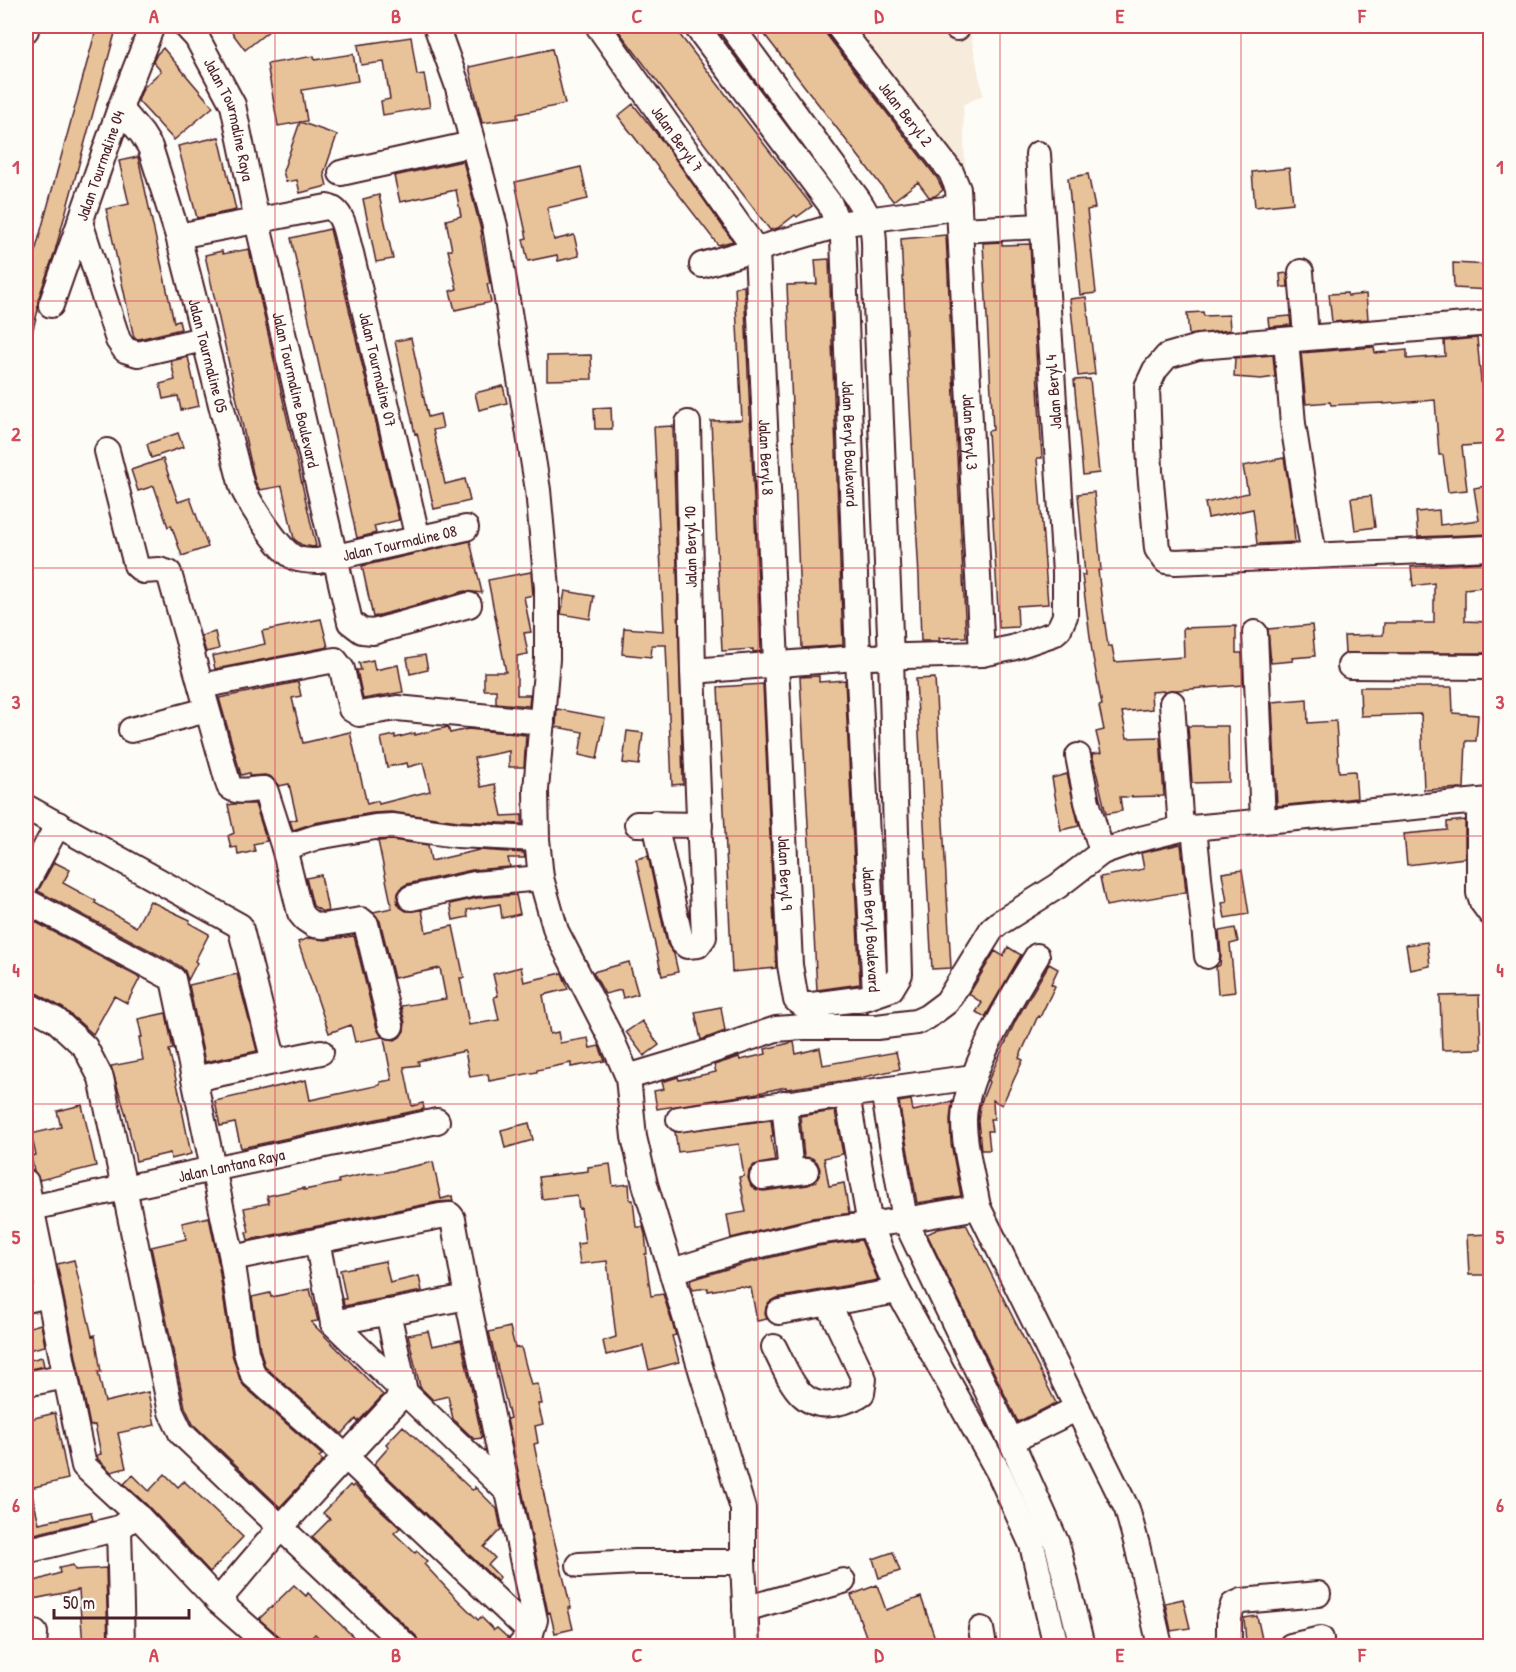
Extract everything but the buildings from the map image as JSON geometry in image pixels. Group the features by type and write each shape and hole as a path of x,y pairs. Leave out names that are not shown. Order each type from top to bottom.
{"street":[{"path":"26,30 27,26"},
{"name":"Jalan Tourmaline 04","path":"51,306 120,108 152,26"},
{"name":"Jalan Tourmaline Raya","path":"186,26 197,38 233,105 257,221"},
{"path":"436,26 457,84 495,226 538,490 547,588 548,659 536,790 541,878 556,931 612,1040 628,1077 634,1137 645,1184 743,1509 747,1647"},
{"name":"Jalan Beryl 7","path":"598,26 757,251"},
{"name":"Jalan Beryl Boulevard","path":"696,26 830,204 855,223 875,239 874,269 875,658 875,994 891,989 900,974 875,658 843,238 855,223"},
{"name":"Jalan Beryl Boulevard","path":"731,26 855,223"},
{"name":"Jalan Beryl 2","path":"838,26 951,172 958,189 960,218"},
{"name":"Jalan Tourmaline 05","path":"120,108 150,147 178,236 242,487 250,504 288,553 295,558 306,561 334,557"},
{"path":"341,173 472,144"},
{"name":"Jalan Beryl 4","path":"982,654 1012,648 1053,634 1059,629 1065,616 1065,573 1038,154"},
{"name":"Jalan Tourmaline 07","path":"257,221 327,207 334,208 340,214 418,539"},
{"path":"702,265 855,223 960,218 1042,226"},
{"name":"Jalan Beryl 3","path":"960,218 982,654"},
{"path":"178,236 257,221"},
{"name":"Jalan Tourmaline Boulevard","path":"257,221 350,622 362,631 373,632 469,605"},
{"path":"80,222 118,340 125,350 138,354 203,339"},
{"name":"Jalan Beryl 8","path":"757,251 777,664"},
{"path":"1301,272 1293,423 1314,556"},
{"path":"1491,323 1197,347 1167,356 1155,370 1147,387 1156,549 1166,561 1491,548"},
{"name":"Jalan Beryl 10","path":"688,423 693,671"},
{"path":"107,451 136,565 143,571 159,570 169,573 229,786 237,791 264,789 284,848 299,908 305,919 314,925 323,926 361,920 366,924 391,1026"},
{"name":"Jalan Tourmaline 08","path":"334,557 466,528"},
{"path":"1255,633 1263,821"},
{"path":"700,825 646,824 681,941 687,946 698,945 704,937 700,825 693,671 875,658 982,654"},
{"path":"201,686 335,660 342,669 351,709 360,714 397,708 542,722"},
{"name":"Jalan Beryl 9","path":"777,664 790,953 796,1000 803,1005 812,1005 866,998 875,994"},
{"path":"1350,666 1491,667"},
{"path":"1172,704 1207,956"},
{"path":"131,730 207,710"},
{"path":"1078,756 1087,802 1102,852"},
{"path":"628,1077 776,1029 877,1027 916,1022 927,1017 946,1002 992,929 999,923 1058,886 1102,852 1136,840 1188,828 1485,800 1479,893 1482,902 1491,913"},
{"path":"26,807 240,926 274,1062"},
{"path":"26,884 58,824"},
{"path":"284,848 317,837 384,827 457,835 537,839"},
{"path":"411,898 475,884 541,878"},
{"path":"26,901 173,979 232,1258 246,1352 253,1375 346,1457 526,1640 535,1620 467,1297 454,1224 450,1215 232,1258"},
{"path":"1037,956 1014,992 973,1077 964,1118 968,1156 978,1207 1127,1509 1160,1647"},
{"path":"26,1004 56,1020 85,1047 101,1078 171,1412 181,1433 406,1647"},
{"path":"194,1080 321,1052"},
{"path":"679,1119 973,1077"},
{"path":"884,1090 904,1221 1011,1441 1011,1468 1056,1647"},
{"path":"847,1095 870,1226 898,1291 1057,1544 1082,1647"},
{"path":"762,1177 799,1172 784,1103"},
{"name":"Jalan Lantana Raya","path":"28,1209 437,1121"},
{"path":"26,1182 28,1209 49,1295 84,1466 128,1522 269,1647"},
{"path":"672,1271 815,1232 904,1221 978,1207"},
{"path":"317,1242 333,1323 509,1493"},
{"path":"779,1312 898,1291"},
{"path":"26,1300 49,1295"},
{"path":"333,1323 467,1297"},
{"path":"774,1347 798,1391 815,1405 833,1405 855,1398 862,1393 864,1379 828,1303"},
{"path":"387,1312 405,1392"},
{"path":"26,1384 66,1376"},
{"path":"218,1601 281,1527 405,1392"},
{"path":"1011,1441 1078,1408"},
{"path":"26,1551 128,1522"},
{"path":"122,1647 128,1522"},
{"path":"579,1565 636,1562 743,1562"},
{"path":"745,1609 843,1581"},
{"path":"1229,1647 1229,1617 1233,1605 1242,1601 1318,1594"},
{"path":"1291,1647 1321,1640"}],"shaded area":[{"path":"850,26 969,26 983,95 963,105 965,174"}]}
